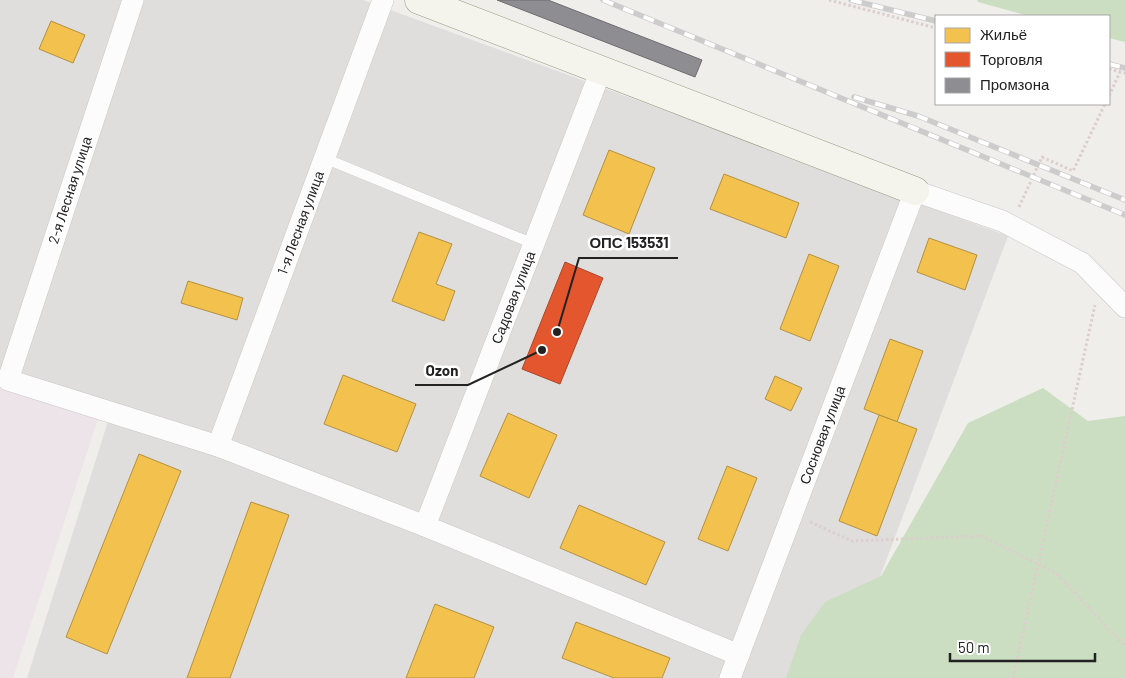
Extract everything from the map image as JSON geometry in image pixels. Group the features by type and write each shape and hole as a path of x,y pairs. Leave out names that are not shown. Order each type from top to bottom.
{"street":[{"name":"2-я Лесная улица","path":"132,0 8,380 218,446"},
{"name":"1-я Лесная улица","path":"218,446 383,0"},
{"path":"419,0 915,192 1002,220 1082,263 1125,308"},
{"name":"Садовая улица","path":"425,526 601,70"},
{"name":"Сосновая улица","path":"730,678 915,192"},
{"path":"218,446 425,526 739,655"}],"lane":[{"path":"324,158 534,244"}],"path":[{"path":"829,0 935,28"},
{"path":"1110,69 1125,73"},
{"path":"1110,94 1120,72"},
{"path":"1002,220 1020,206 1042,158 1073,171 1105,105"},
{"path":"1013,678 1100,282"},
{"path":"793,513 852,541 982,536 1056,573 1125,646"}],"shaded area":[{"path":"0,0 363,0 1008,236 842,678 27,678 109,418 0,378"},
{"path":"0,388 98,419 13,678 0,678"}],"green space":[{"path":"977,0 1125,0 1125,42 1110,38 1110,15 1025,15 978,2"},
{"path":"1043,388 1088,421 1125,416 1125,678 786,678 801,635 825,602 881,576 968,423"}],"building: Жильё":[{"path":"51,21 85,35 73,63 39,49"},
{"path":"609,150 655,168 629,234 583,215"},
{"path":"724,174 799,203 786,238 710,209"},
{"path":"419,232 452,244 436,284 455,291 444,321 392,301"},
{"path":"929,238 977,255 965,290 917,272"},
{"path":"809,254 839,266 810,341 780,329"},
{"path":"188,281 243,298 237,320 181,303"},
{"path":"890,339 923,351 897,422 864,409"},
{"path":"343,375 416,404 397,452 324,424"},
{"path":"775,376 802,388 791,411 765,399"},
{"path":"508,413 557,435 529,498 480,476"},
{"path":"879,415 917,429 877,536 839,521"},
{"path":"139,454 181,471 107,654 66,637"},
{"path":"727,466 757,478 728,551 698,539"},
{"path":"251,502 289,515 230,678 187,678"},
{"path":"579,505 665,542 646,585 560,548"},
{"path":"435,604 494,627 474,678 406,678"},
{"path":"576,622 670,658 662,678 614,678 562,658"}],"building: Торговля":[{"path":"565,262 603,278 560,384 522,369"}],"building: Промзона":[{"path":"497,0 548,0 702,60 695,77"}],"railway":[{"path":"603,0 1125,215"},
{"path":"851,0 935,21"},
{"path":"1110,64 1125,68"},
{"path":"854,97 918,116 1125,200"}],"place":[{"name":"ОПС 153531","path":"557,332"},
{"name":"Ozon","path":"542,350"}]}
